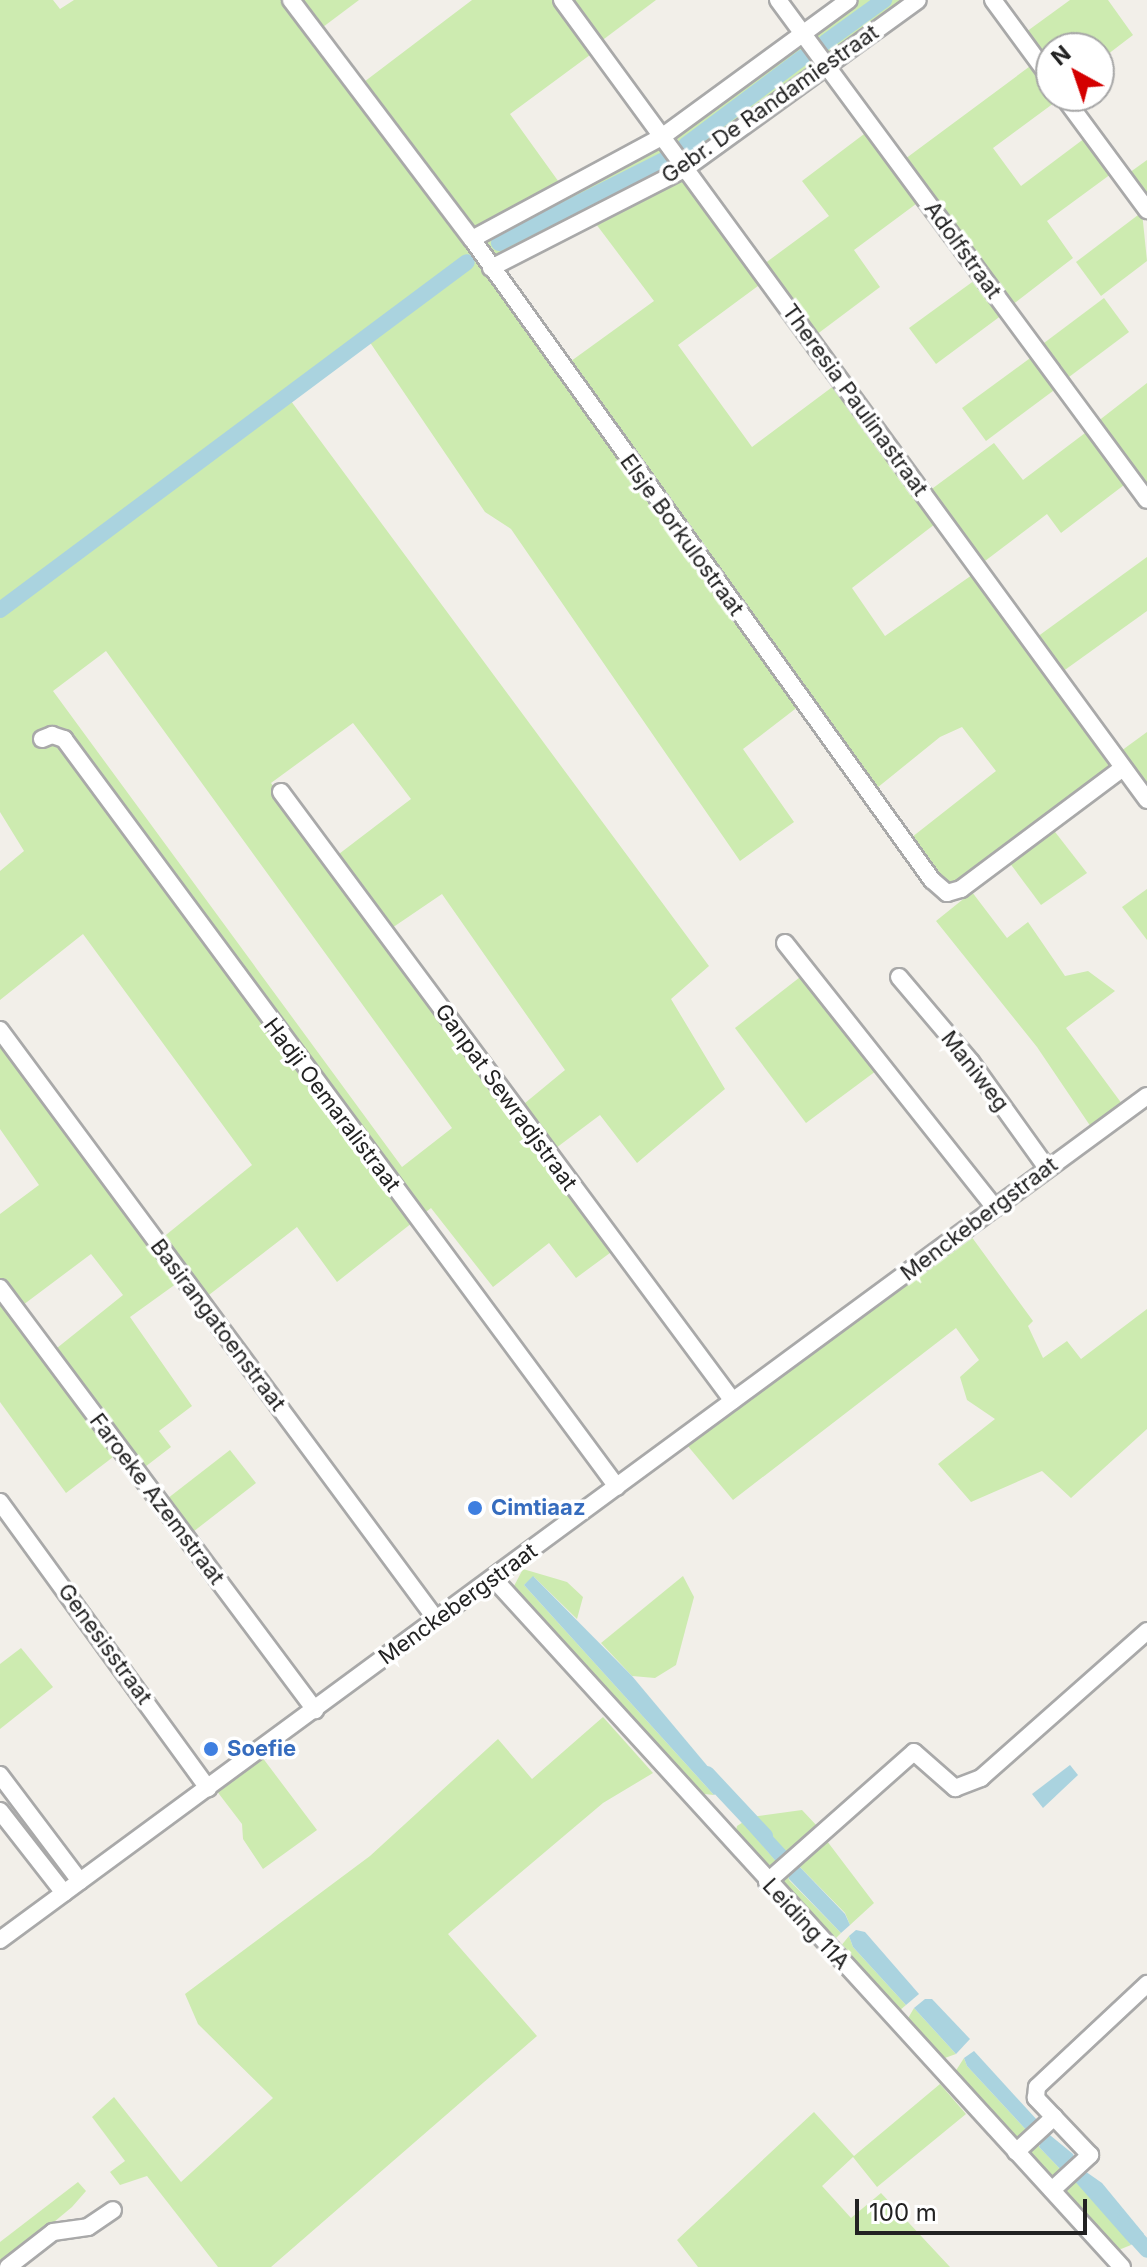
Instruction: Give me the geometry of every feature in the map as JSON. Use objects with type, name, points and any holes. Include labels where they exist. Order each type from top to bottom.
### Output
[{"type":"street","name":"Elsje Borkulostraat","points":[[291,0],[472,239],[932,880],[947,893],[984,875],[1123,768]]},
{"type":"street","name":"Theresia Paulinastraat","points":[[562,0],[1147,800]]},
{"type":"street","name":"Adolfstraat","points":[[778,0],[1147,500]]},
{"type":"street","name":"Gebr. De Randamiestraat","points":[[472,239],[663,136],[849,0]]},
{"type":"street","name":"Gebr. De Randamiestraat","points":[[491,268],[686,168],[918,0]]},
{"type":"street","points":[[993,0],[1035,57]]},
{"type":"street","points":[[1075,112],[1147,210]]},
{"type":"street","name":"Hadji Oemaralistraat","points":[[42,739],[52,735],[64,739],[617,1487]]},
{"type":"street","name":"Ganpat Sewradjstraat","points":[[281,792],[733,1401]]},
{"type":"street","points":[[785,943],[995,1208]]},
{"type":"street","name":"Maniweg","points":[[899,977],[971,1062],[1047,1168]]},
{"type":"street","name":"Basirangatoenstraat","points":[[0,1030],[436,1619]]},
{"type":"street","name":"Menckebergstraat","points":[[0,1940],[1147,1096]]},
{"type":"street","name":"Faroeke Azemstraat","points":[[0,1288],[315,1710]]},
{"type":"street","name":"Genesisstraat","points":[[0,1502],[208,1788]]},
{"type":"street","name":"Leiding 11A","points":[[493,1578],[1056,2186],[1122,2267]]},
{"type":"street","points":[[770,1880],[914,1752],[955,1788],[974,1782],[1147,1631]]},
{"type":"street","points":[[0,1775],[80,1881]]},
{"type":"street","points":[[0,1811],[64,1893]]},
{"type":"street","points":[[1056,2186],[1090,2155],[1048,2123],[1036,2098],[1042,2079],[1147,1984]]},
{"type":"street","points":[[1020,2149],[1048,2123]]},
{"type":"street","points":[[8,2267],[53,2232],[88,2227],[113,2210]]},
{"type":"green space","points":[[0,0],[53,0],[60,9],[74,0],[286,0],[470,243],[799,706],[743,749],[794,822],[740,861],[511,529],[485,512],[367,338],[288,397],[709,966],[671,999],[725,1089],[637,1163],[600,1115],[552,1151],[519,1108],[565,1070],[442,894],[389,930],[335,857],[411,799],[353,723],[271,783],[436,1014],[614,1250],[576,1278],[549,1243],[493,1287],[431,1208],[337,1282],[297,1227],[205,1298],[161,1239],[252,1165],[83,934],[0,1000],[0,871],[24,851],[0,812]],"holes":[[[106,651],[452,1128],[402,1167],[53,691]]]},
{"type":"green space","points":[[296,0],[359,0],[319,30]]},
{"type":"green space","points":[[472,0],[554,0],[594,52],[510,114],[561,185],[473,232],[360,85]]},
{"type":"green space","points":[[570,0],[656,0],[600,42]]},
{"type":"green space","points":[[858,0],[908,0],[827,53],[816,39],[818,30]]},
{"type":"green space","points":[[1070,0],[1108,0],[1133,35],[1115,49],[1115,32],[1035,32],[1035,45],[1026,32]]},
{"type":"green space","points":[[802,44],[816,62],[814,70],[690,154],[683,153],[676,136]]},
{"type":"green space","points":[[1033,64],[1035,112],[1042,112],[993,148],[1021,186],[1085,138],[1111,174],[1047,221],[1073,258],[1012,305],[905,159]]},
{"type":"green space","points":[[868,131],[920,201],[854,250],[880,287],[816,335],[764,264],[829,216],[802,181]]},
{"type":"green space","points":[[665,146],[677,167],[491,262],[480,243]]},
{"type":"green space","points":[[1147,160],[1147,197],[1129,173]]},
{"type":"green space","points":[[685,177],[762,283],[678,345],[752,447],[835,385],[935,524],[852,588],[885,636],[972,575],[1112,770],[975,876],[946,887],[907,841],[996,771],[962,727],[940,737],[872,792],[567,364],[654,301],[596,224]]},
{"type":"green space","points":[[1142,212],[1147,261],[1101,296],[1076,262]]},
{"type":"green space","points":[[975,280],[1002,315],[936,364],[909,328]]},
{"type":"green space","points":[[1104,298],[1129,332],[1065,380],[1040,346]]},
{"type":"green space","points":[[1033,356],[1057,388],[986,441],[962,408]]},
{"type":"green space","points":[[1147,383],[1147,490],[1097,422]]},
{"type":"green space","points":[[1089,430],[1128,482],[1061,533],[1047,514],[981,564],[929,491],[994,443],[1023,480]]},
{"type":"green space","points":[[1147,557],[1147,611],[1062,672],[1037,637]]},
{"type":"green space","points":[[1147,732],[1147,787],[1121,751]]},
{"type":"green space","points":[[1052,828],[1087,873],[1041,905],[1009,862]]},
{"type":"green space","points":[[1147,889],[1147,940],[1122,907]]},
{"type":"green space","points":[[972,892],[1007,938],[1028,922],[1065,976],[1088,971],[1115,991],[1066,1028],[1125,1108],[1093,1130],[1037,1047],[936,921]]},
{"type":"green space","points":[[804,974],[880,1068],[806,1123],[735,1028]]},
{"type":"green space","points":[[0,1037],[180,1281],[130,1317],[192,1406],[159,1431],[171,1447],[141,1470],[52,1352],[123,1295],[91,1254],[19,1308],[0,1282],[0,1214],[39,1185],[0,1129]]},
{"type":"green space","points":[[971,1236],[1033,1321],[1028,1326],[1043,1358],[1067,1341],[1081,1359],[1147,1309],[1147,1429],[1071,1498],[1042,1471],[971,1502],[938,1464],[995,1419],[967,1400],[960,1377],[979,1360],[956,1328],[733,1500],[687,1445]]},
{"type":"green space","points":[[0,1296],[117,1454],[66,1493],[0,1402]]},
{"type":"green space","points":[[230,1450],[256,1483],[189,1535],[163,1502]]},
{"type":"green space","points":[[523,1569],[567,1582],[583,1597],[577,1619],[534,1577],[524,1585],[714,1795],[695,1793],[517,1596],[514,1586]]},
{"type":"green space","points":[[683,1576],[694,1597],[676,1665],[655,1678],[632,1676],[601,1643]]},
{"type":"green space","points":[[21,1648],[53,1687],[0,1729],[0,1664]]},
{"type":"green space","points":[[603,1717],[653,1773],[603,1803],[448,1934],[537,2036],[271,2267],[218,2267],[147,2176],[120,2185],[110,2172],[125,2161],[92,2117],[114,2097],[181,2182],[273,2098],[198,2024],[185,1994],[370,1856],[498,1739],[532,1779]]},
{"type":"green space","points":[[262,1757],[317,1830],[263,1869],[243,1839],[242,1824],[216,1790]]},
{"type":"green space","points":[[802,1810],[818,1827],[791,1856],[746,1826],[780,1866],[770,1873],[735,1834],[737,1826],[751,1817]]},
{"type":"green space","points":[[827,1841],[874,1903],[850,1925],[845,1913],[796,1863]]},
{"type":"green space","points":[[787,1870],[789,1880],[841,1933],[834,1940],[781,1884]]},
{"type":"green space","points":[[849,1936],[853,1947],[906,2005],[899,2011],[840,1947]]},
{"type":"green space","points":[[914,2008],[956,2054],[942,2059],[907,2020]]},
{"type":"green space","points":[[964,2058],[967,2066],[1030,2134],[1020,2141],[1014,2138],[955,2072]]},
{"type":"green space","points":[[940,2084],[966,2114],[877,2187],[853,2157],[822,2186],[851,2218],[881,2193],[950,2267],[698,2267],[677,2240],[814,2112],[854,2156]]},
{"type":"green space","points":[[1038,2138],[1039,2147],[1064,2173],[1054,2180],[1029,2151]]},
{"type":"green space","points":[[1072,2178],[1108,2215],[1131,2245],[1116,2251],[1064,2192]]},
{"type":"green space","points":[[78,2182],[86,2191],[72,2207],[0,2267],[0,2242]]},
{"type":"water","points":[[533,1576],[632,1676],[725,1787],[714,1795],[524,1585]]},
{"type":"water","points":[[1070,1765],[1078,1775],[1043,1808],[1032,1794]]},
{"type":"water","points":[[756,1818],[791,1856],[780,1866],[746,1827]]},
{"type":"water","points":[[796,1863],[845,1914],[850,1925],[841,1933],[789,1879],[787,1870]]},
{"type":"water","points":[[856,1930],[865,1932],[919,1994],[906,2005],[853,1947],[849,1936]]},
{"type":"water","points":[[925,1999],[932,1999],[970,2039],[956,2054],[914,2008]]},
{"type":"water","points":[[974,2051],[1038,2121],[1030,2134],[967,2066],[964,2058]]},
{"type":"water","points":[[1045,2131],[1073,2154],[1077,2163],[1064,2173],[1039,2147]]},
{"type":"water","points":[[1082,2169],[1102,2183],[1144,2234],[1131,2245],[1072,2178]]},
{"type":"waterway","points":[[826,42],[884,0]]},
{"type":"waterway","points":[[686,145],[803,57]]},
{"type":"waterway","points":[[499,243],[666,159]]},
{"type":"waterway","points":[[0,610],[467,262]]},
{"type":"waterway","points":[[707,1774],[765,1836]]},
{"type":"waterway","points":[[1123,2223],[1147,2250]]},
{"type":"place","name":"Cimtiaaz","points":[[475,1508]]},
{"type":"place","name":"Soefie","points":[[211,1749]]}]
